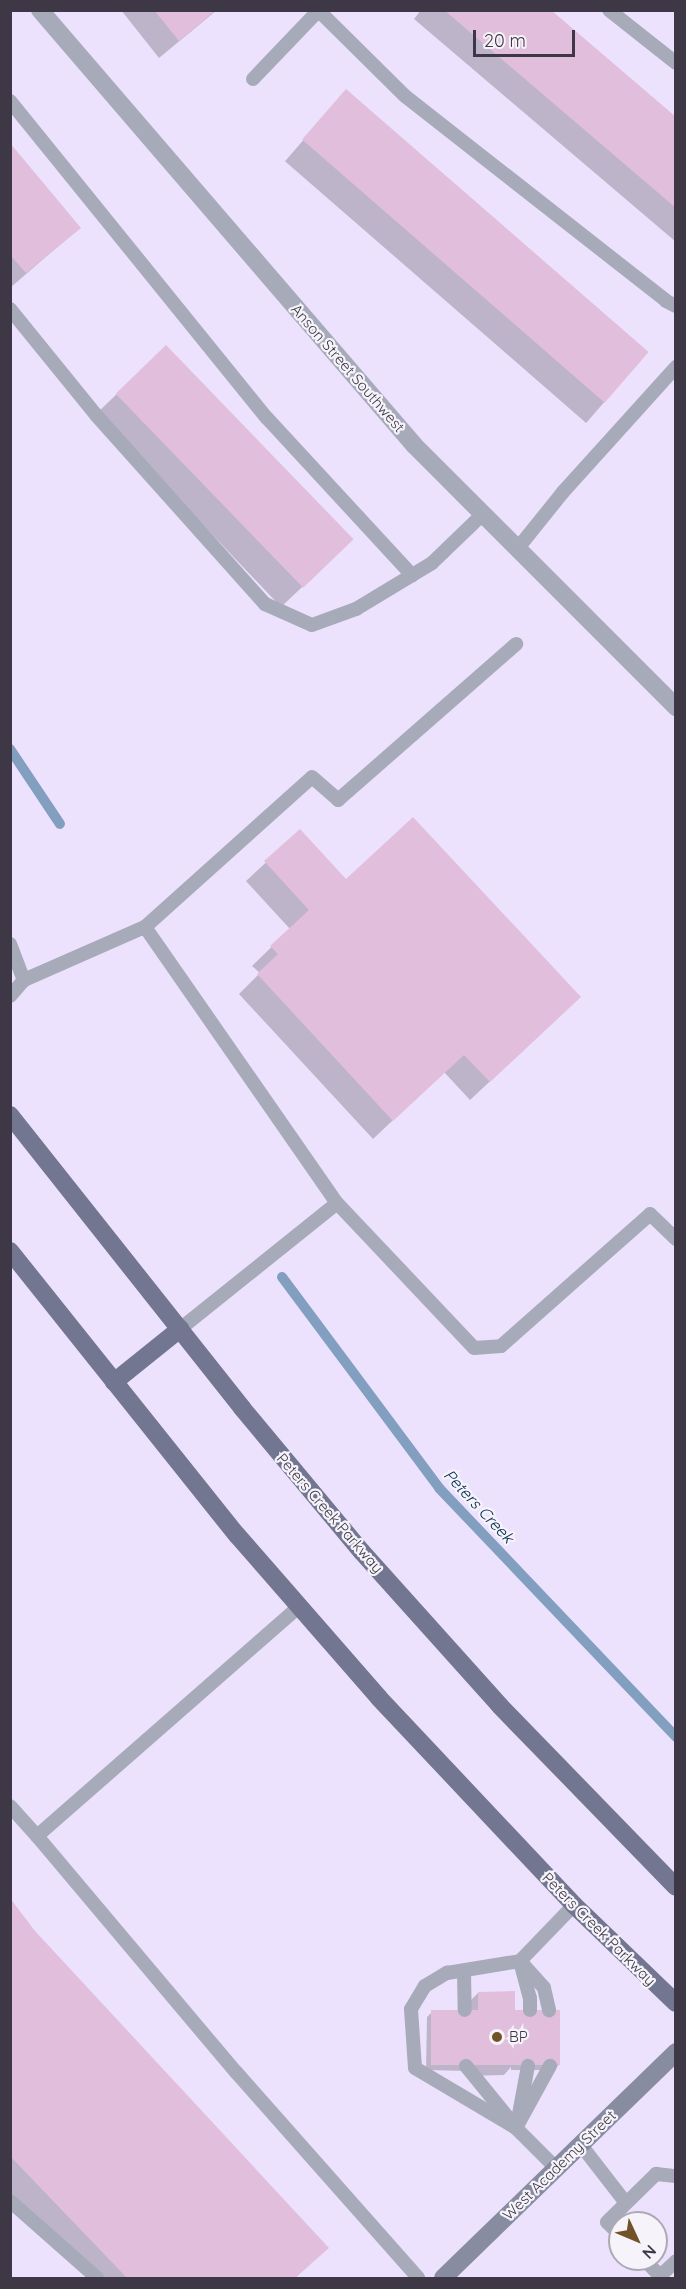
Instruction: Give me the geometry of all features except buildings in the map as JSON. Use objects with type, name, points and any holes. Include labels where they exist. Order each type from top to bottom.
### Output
[{"type":"main road","name":"Peters Creek Parkway","points":[[10,1115],[301,1480],[442,1642],[566,1776],[675,1887]]},
{"type":"main road","name":"Peters Creek Parkway","points":[[10,1251],[237,1535],[299,1607],[438,1763],[574,1905],[675,2004]]},
{"type":"main road","points":[[114,1382],[180,1329]]},
{"type":"street","name":"Anson Street Southwest","points":[[40,10],[414,445],[675,707]]},
{"type":"street","name":"West Academy Street","points":[[443,2278],[675,2052]]},
{"type":"lane","points":[[609,10],[675,63]]},
{"type":"lane","points":[[254,79],[319,11],[405,96],[675,306]]},
{"type":"lane","points":[[10,101],[267,418],[412,575]]},
{"type":"lane","points":[[10,309],[96,415],[265,604],[312,625],[356,609],[432,563],[483,514]]},
{"type":"lane","points":[[518,548],[563,492],[675,367]]},
{"type":"lane","points":[[10,996],[24,980],[145,927],[312,777],[338,800],[516,644]]},
{"type":"lane","points":[[145,927],[337,1203],[474,1348],[501,1346],[650,1214],[675,1239]]},
{"type":"lane","points":[[10,944],[24,980]]},
{"type":"lane","points":[[180,1329],[337,1203]]},
{"type":"lane","points":[[37,1836],[299,1607]]},
{"type":"lane","points":[[10,1806],[236,2072],[418,2278]]},
{"type":"lane","points":[[516,2128],[415,2068],[411,2009],[425,1986],[447,1973],[520,1960],[574,1905]]},
{"type":"lane","points":[[520,1960],[544,1988],[549,2010]]},
{"type":"lane","points":[[520,1960],[530,1998],[530,2010]]},
{"type":"lane","points":[[464,1971],[465,2010]]},
{"type":"lane","points":[[466,2066],[516,2128],[556,2168]]},
{"type":"lane","points":[[516,2128],[528,2066]]},
{"type":"lane","points":[[516,2128],[550,2066]]},
{"type":"lane","points":[[580,2145],[626,2203]]},
{"type":"lane","points":[[618,2211],[656,2174],[675,2176]]},
{"type":"lane","points":[[10,2201],[97,2278]]},
{"type":"waterway","name":"Peters Creek","points":[[10,749],[60,824]]},
{"type":"waterway","name":"Peters Creek","points":[[282,1277],[439,1488],[676,1737]]},
{"type":"place","name":"BP","points":[[497,2037]]}]
